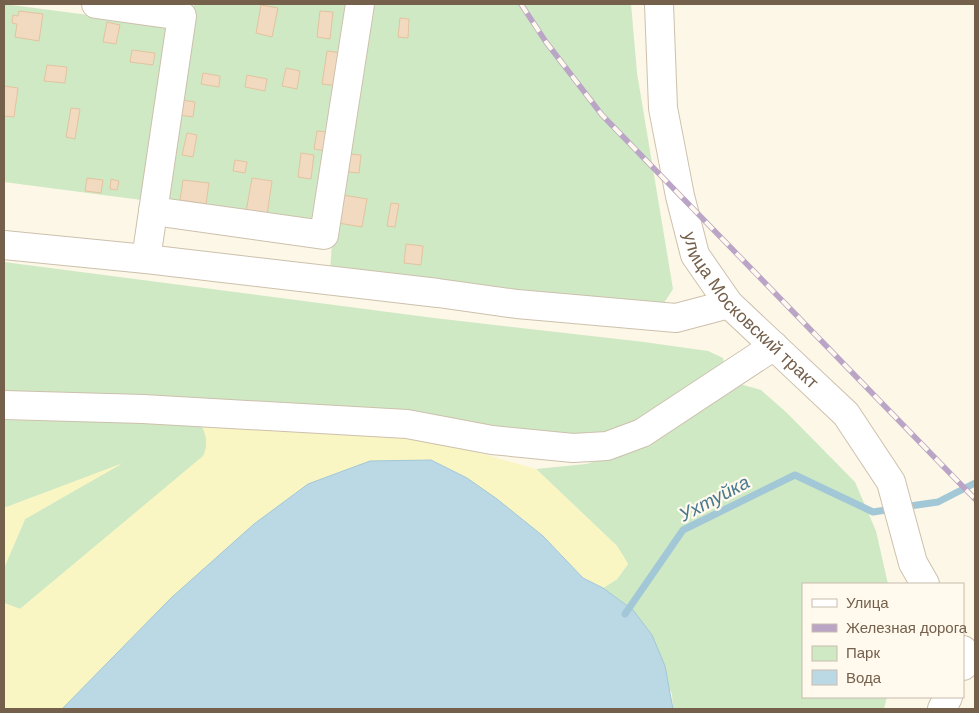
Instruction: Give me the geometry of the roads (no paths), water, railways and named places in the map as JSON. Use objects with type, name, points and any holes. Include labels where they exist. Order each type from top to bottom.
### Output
[{"type":"street","points":[[96,4],[183,10],[146,259]]},
{"type":"street","points":[[153,211],[324,235],[360,4]]},
{"type":"street","name":"улица Московский тракт","points":[[660,4],[663,108],[680,196],[696,255],[730,304],[846,414],[891,482],[919,574]]},
{"type":"street","points":[[4,245],[146,259],[517,304],[676,318],[730,304]]},
{"type":"street","points":[[4,405],[172,410],[407,424],[492,440],[573,448],[607,446],[642,433],[774,346]]},
{"type":"water","points":[[431,460],[467,478],[497,499],[543,536],[583,578],[603,588],[633,610],[652,635],[665,666],[673,709],[62,709],[171,598],[254,524],[308,484],[370,461]]},
{"type":"waterway","name":"Ухтуйка","points":[[625,614],[683,530],[795,475],[873,512],[893,509]]},
{"type":"waterway","name":"Ухтуйка","points":[[903,507],[938,502],[975,483]]},
{"type":"railway","points":[[521,4],[546,42],[602,115],[975,499]]}]
